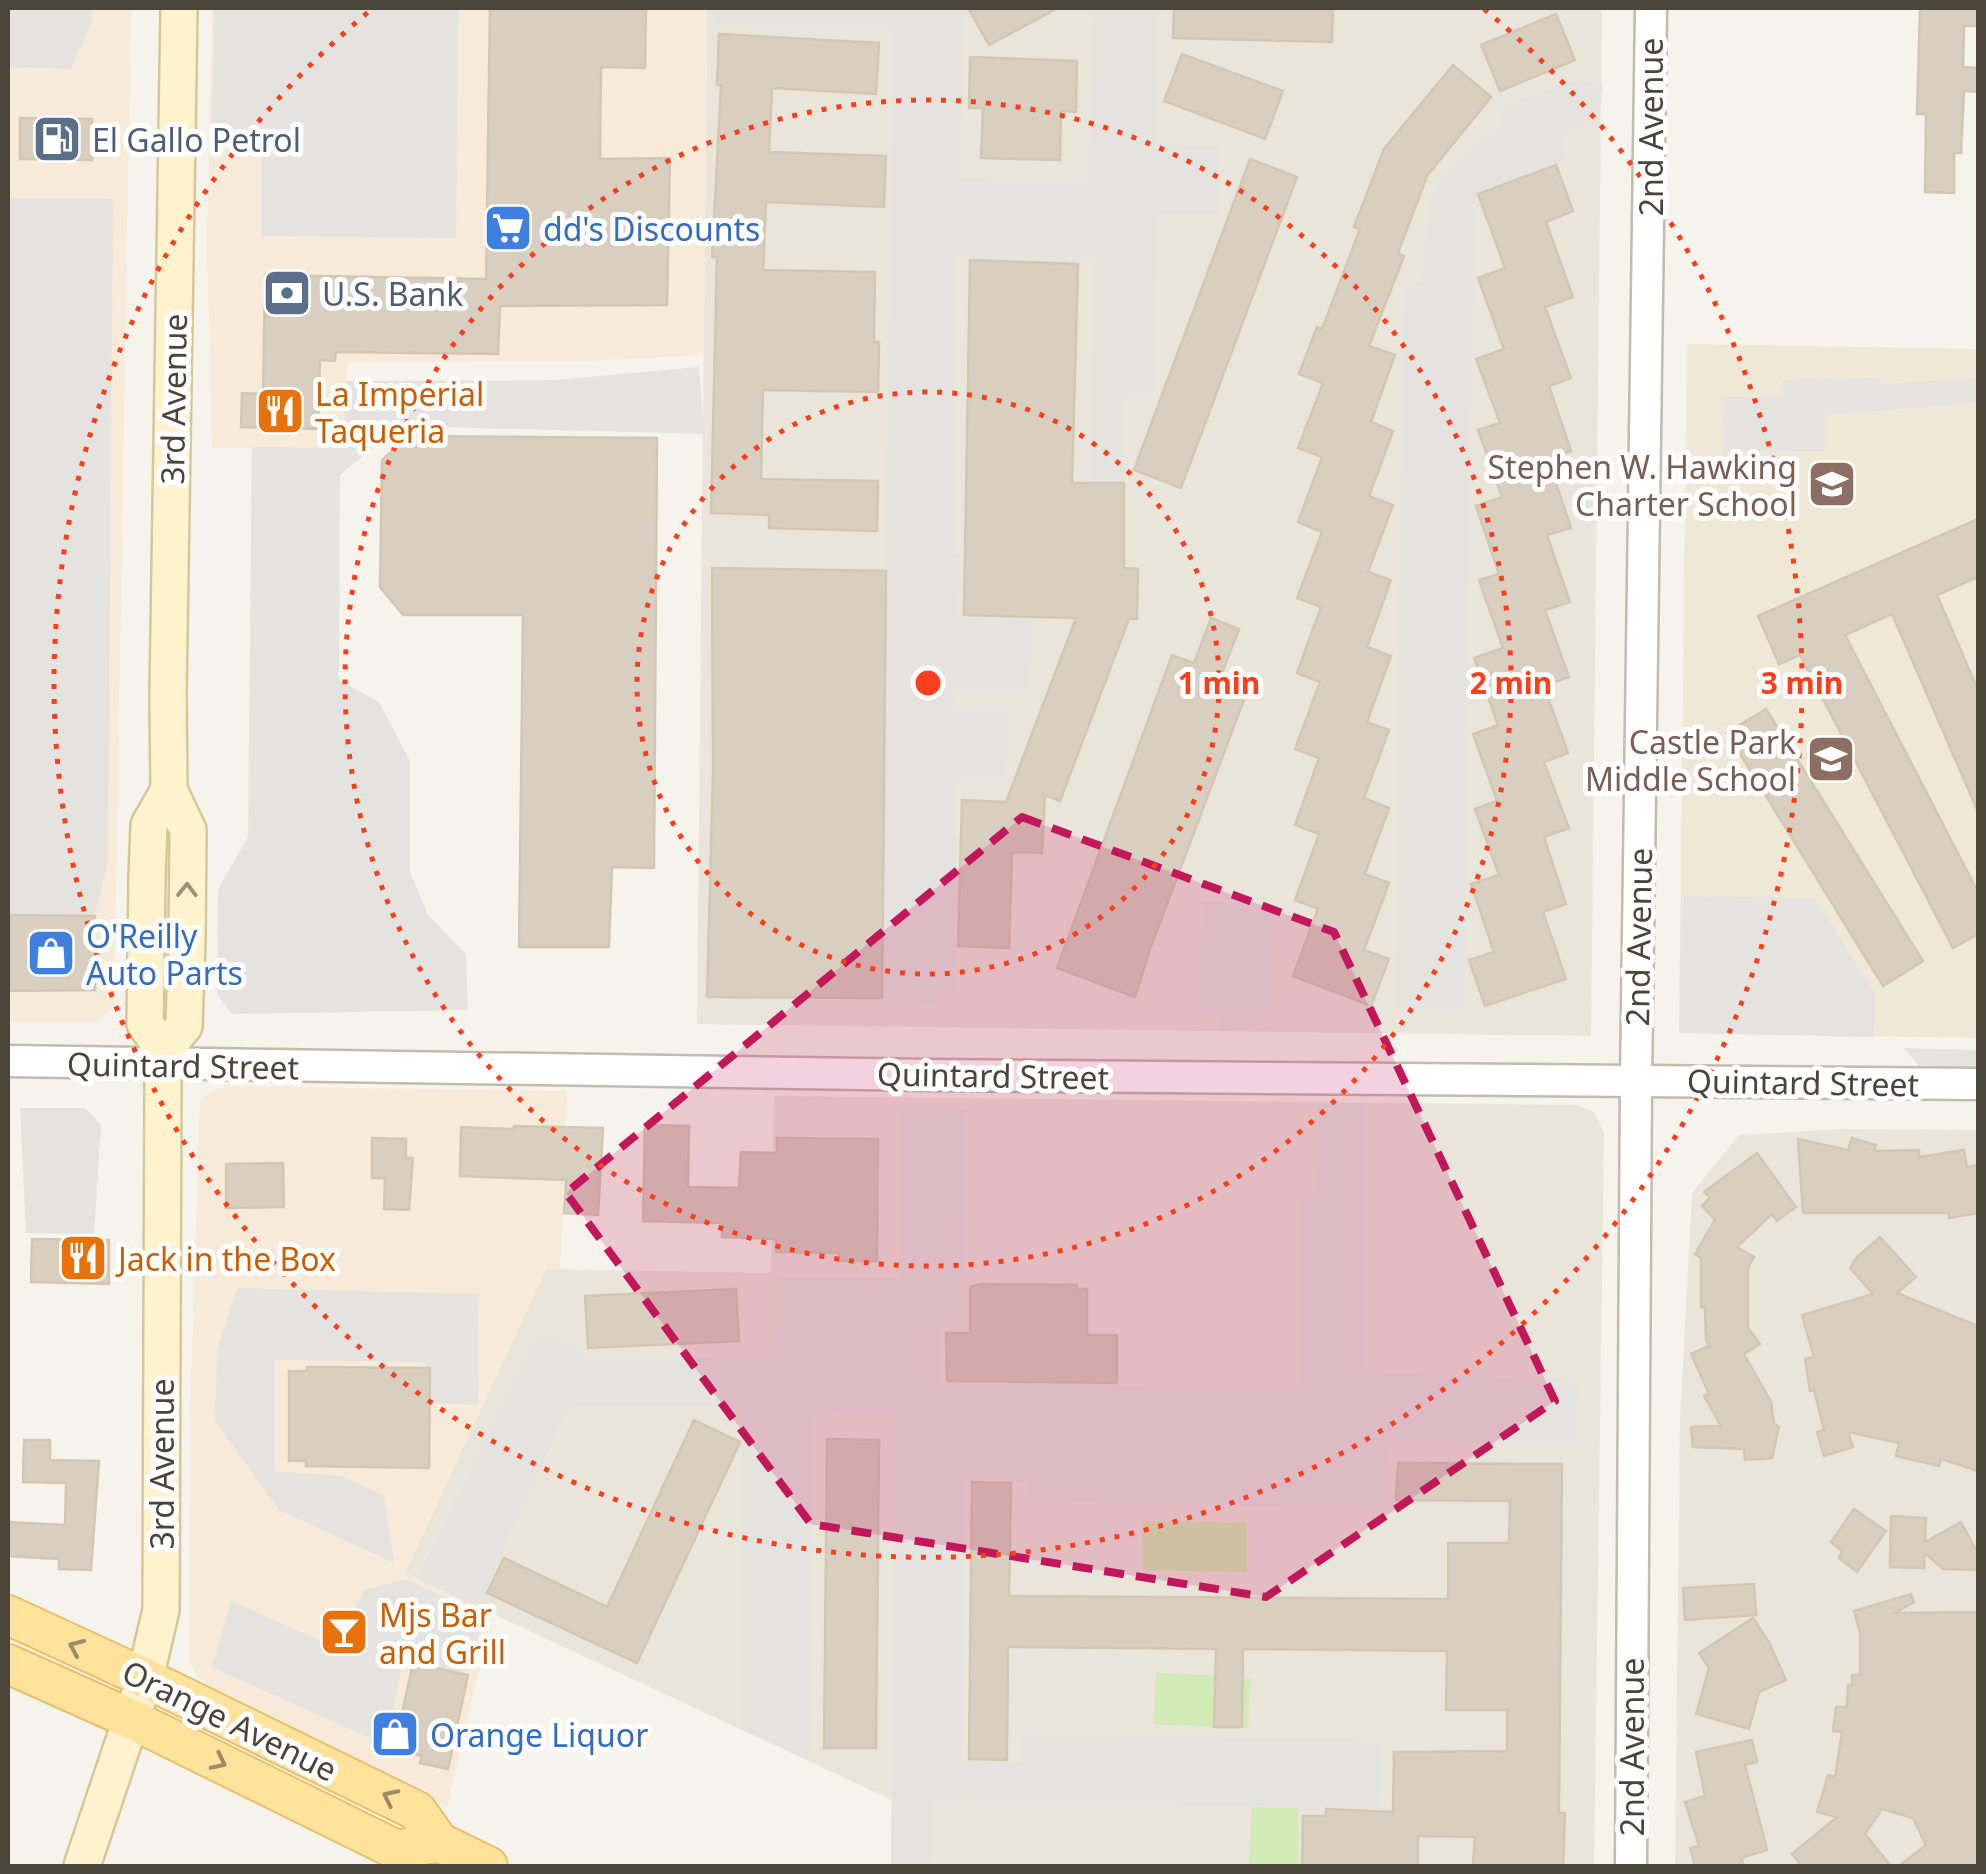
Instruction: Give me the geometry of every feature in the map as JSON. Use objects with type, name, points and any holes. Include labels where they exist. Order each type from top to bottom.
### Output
[{"type":"main road","name":"3rd Avenue","points":[[82,1866],[145,1678],[161,1610],[164,1058],[146,1024],[147,876],[149,825],[170,790],[180,8]]},
{"type":"main road","name":"Orange Avenue","points":[[8,1616],[417,1811],[440,1842],[488,1866]]},
{"type":"main road","name":"Orange Avenue","points":[[8,1664],[131,1719],[398,1850],[440,1842]]},
{"type":"street","name":"2nd Avenue","points":[[1630,1866],[1651,8]]},
{"type":"street","name":"Quintard Street","points":[[8,1062],[164,1058],[1978,1084]]},
{"type":"highlighted area","points":[[1022,817],[1334,932],[1555,1401],[1266,1597],[811,1524],[566,1193]]},
{"type":"shaded area","points":[[8,8],[131,8],[114,1007],[95,1022],[8,1022]]},
{"type":"shaded area","points":[[8,8],[92,8],[93,19],[71,69],[8,67]]},
{"type":"shaded area","points":[[212,8],[707,8],[704,355],[587,361],[348,362],[343,448],[212,448],[207,247]]},
{"type":"shaded area","points":[[214,8],[458,8],[456,238],[261,236],[262,130],[212,129]]},
{"type":"shaded area","points":[[707,8],[1602,8],[1591,1036],[697,1024]]},
{"type":"shaded area","points":[[714,8],[962,8],[960,178],[1088,181],[1091,8],[1159,8],[1158,144],[1218,146],[1217,215],[1158,215],[1156,394],[1125,394],[1124,483],[1089,482],[1092,258],[957,256],[954,554],[960,554],[959,618],[1032,619],[1031,691],[954,691],[954,708],[1008,708],[1007,780],[957,780],[955,992],[938,992],[937,1004],[881,1003],[892,28],[714,25]]},
{"type":"shaded area","points":[[1577,80],[1603,85],[1600,113],[1562,137],[1568,160],[1482,191],[1474,199],[1464,1010],[1394,1009],[1403,284],[1423,282],[1425,230],[1441,177],[1461,154],[1504,125],[1498,107]]},
{"type":"shaded area","points":[[8,198],[113,199],[108,861],[95,916],[8,915]]},
{"type":"shaded area","name":"Castle Park Middle School","points":[[1687,344],[1978,349],[1978,1038],[1679,1033]]},
{"type":"shaded area","points":[[699,367],[704,434],[400,426],[340,475],[339,680],[379,702],[410,761],[410,872],[428,915],[466,954],[468,1010],[232,1014],[217,995],[218,889],[248,837],[252,447],[343,448],[346,381],[555,380]]},
{"type":"shaded area","points":[[1880,378],[1881,384],[1978,378],[1978,403],[1825,415],[1825,451],[1722,452],[1721,397],[1783,396],[1783,380]]},
{"type":"shaded area","points":[[1681,896],[1815,898],[1875,994],[1874,1037],[1679,1033]]},
{"type":"shaded area","points":[[1202,902],[1274,904],[1271,1014],[1249,1014],[1249,1030],[1220,1030],[1220,1013],[1199,1012]]},
{"type":"shaded area","points":[[1903,1048],[1978,1050],[1978,1069],[1921,1068]]},
{"type":"shaded area","points":[[227,1086],[567,1091],[560,1269],[546,1269],[405,1573],[492,1614],[447,1807],[214,1691],[197,1675],[189,1660],[190,1417],[200,1100]]},
{"type":"shaded area","points":[[774,1096],[1577,1105],[1594,1112],[1604,1133],[1594,1866],[891,1866],[892,1800],[405,1573],[546,1269],[771,1273]]},
{"type":"shaded area","points":[[1319,1103],[1365,1104],[1363,1374],[1577,1379],[1576,1445],[1386,1442],[1385,1507],[1026,1502],[1026,1481],[965,1480],[962,1761],[1022,1762],[1023,1734],[1382,1739],[1381,1809],[935,1801],[933,1866],[891,1866],[897,1414],[814,1411],[807,1760],[739,1728],[743,1407],[569,1407],[477,1607],[417,1579],[538,1330],[583,1349],[586,1361],[774,1357],[777,1279],[899,1279],[900,1109],[966,1110],[965,1274],[961,1275],[960,1324],[941,1325],[941,1383],[1299,1387],[1301,1194],[1318,1193]]},
{"type":"shaded area","points":[[20,1108],[85,1108],[101,1125],[94,1234],[26,1233]]},
{"type":"shaded area","points":[[1841,1129],[1978,1130],[1978,1866],[1675,1866],[1680,1420],[1692,1193],[1739,1135]]},
{"type":"shaded area","points":[[237,1288],[479,1294],[478,1405],[432,1403],[424,1362],[275,1360],[275,1471],[342,1476],[384,1496],[394,1563],[279,1510],[215,1421],[217,1350]]},
{"type":"shaded area","points":[[406,1579],[486,1616],[462,1676],[405,1653],[385,1745],[212,1667],[231,1601],[337,1648],[364,1590]]},
{"type":"green space","points":[[1143,1521],[1247,1523],[1247,1572],[1142,1570]]},
{"type":"green space","points":[[1156,1673],[1251,1677],[1248,1728],[1154,1724]]},
{"type":"green space","points":[[1252,1807],[1298,1808],[1298,1866],[1249,1866]]},
{"type":"building","points":[[490,8],[646,8],[645,68],[601,67],[600,159],[670,158],[667,305],[500,306],[498,354],[336,352],[335,361],[320,360],[318,429],[241,427],[242,393],[263,394],[265,275],[486,279]]},
{"type":"building","points":[[968,8],[1058,8],[989,45]]},
{"type":"building","points":[[1174,8],[1333,8],[1332,42],[1173,38]]},
{"type":"building","points":[[1920,8],[1978,8],[1978,26],[1964,26],[1963,67],[1978,68],[1978,92],[1964,91],[1961,153],[1954,153],[1954,193],[1925,192],[1926,114],[1917,114]]},
{"type":"building","points":[[1556,14],[1575,60],[1500,91],[1481,45]]},
{"type":"building","points":[[719,34],[879,43],[876,94],[772,88],[769,152],[886,156],[884,207],[766,202],[763,270],[875,272],[874,342],[879,342],[878,392],[763,390],[761,479],[878,481],[877,531],[769,528],[769,515],[711,513],[717,257],[712,257],[721,85],[717,85]]},
{"type":"building","points":[[1182,54],[1283,91],[1265,139],[1164,101]]},
{"type":"building","points":[[970,57],[1077,61],[1076,112],[1061,111],[1060,160],[981,158],[983,108],[969,108]]},
{"type":"building","points":[[1453,65],[1491,97],[1427,176],[1398,253],[1404,256],[1369,346],[1395,355],[1371,422],[1393,431],[1369,496],[1393,505],[1368,572],[1391,580],[1367,647],[1391,656],[1367,722],[1389,730],[1364,798],[1389,808],[1365,874],[1389,883],[1364,950],[1389,959],[1371,1006],[1293,976],[1318,909],[1295,900],[1319,834],[1295,825],[1319,758],[1295,749],[1320,682],[1297,673],[1321,607],[1297,598],[1322,532],[1298,522],[1322,457],[1298,448],[1323,383],[1299,374],[1317,327],[1322,329],[1360,229],[1354,227],[1384,149]]},
{"type":"building","points":[[20,118],[92,119],[92,160],[20,159]]},
{"type":"building","points":[[1250,159],[1297,177],[1181,488],[1134,470]]},
{"type":"building","points":[[1556,165],[1573,211],[1546,222],[1573,297],[1545,307],[1571,378],[1549,386],[1571,451],[1548,459],[1571,528],[1547,535],[1570,602],[1545,610],[1569,677],[1544,686],[1568,753],[1544,762],[1569,828],[1544,837],[1566,904],[1543,912],[1566,979],[1485,1006],[1469,960],[1494,952],[1471,884],[1499,875],[1475,809],[1497,801],[1473,734],[1498,725],[1474,658],[1503,648],[1479,580],[1499,574],[1476,506],[1502,497],[1478,430],[1500,423],[1476,359],[1504,349],[1478,278],[1505,268],[1478,194]]},
{"type":"building","points":[[970,260],[1078,264],[1072,483],[1124,483],[1124,568],[1138,569],[1137,619],[1129,619],[1060,801],[1045,795],[1042,853],[1012,852],[1009,948],[958,946],[962,800],[1006,802],[1076,618],[964,615]]},
{"type":"building","points":[[409,436],[657,438],[654,868],[612,867],[609,947],[519,947],[523,615],[403,615],[380,587],[382,460]]},
{"type":"building","points":[[1978,519],[1978,577],[1937,595],[1978,690],[1978,812],[1892,614],[1845,635],[1978,892],[1978,934],[1953,948],[1800,655],[1779,664],[1758,616]]},
{"type":"building","points":[[712,568],[886,571],[882,998],[707,997],[713,771]]},
{"type":"building","points":[[1211,618],[1239,629],[1222,673],[1250,684],[1135,997],[1057,968],[1172,655],[1194,663]]},
{"type":"building","points":[[1766,709],[1923,961],[1883,986],[1727,733]]},
{"type":"building","name":"O'Reilly Auto Parts","points":[[8,915],[95,916],[95,990],[8,991]]},
{"type":"building","points":[[645,1125],[689,1126],[688,1187],[739,1188],[741,1152],[777,1153],[777,1138],[878,1139],[877,1261],[839,1261],[839,1253],[776,1252],[776,1239],[722,1237],[722,1223],[643,1221]]},
{"type":"building","points":[[461,1127],[603,1128],[598,1215],[564,1213],[566,1180],[460,1176]]},
{"type":"building","points":[[372,1138],[406,1139],[406,1158],[413,1158],[409,1210],[384,1209],[385,1178],[372,1178]]},
{"type":"building","points":[[1852,1138],[1876,1145],[1874,1151],[1919,1150],[1919,1157],[1964,1150],[1967,1167],[1978,1165],[1978,1213],[1949,1218],[1949,1213],[1803,1213],[1798,1139],[1848,1150]]},
{"type":"building","points":[[1757,1153],[1796,1207],[1777,1221],[1772,1214],[1737,1247],[1754,1257],[1748,1268],[1748,1328],[1760,1344],[1744,1354],[1771,1402],[1774,1423],[1779,1427],[1772,1458],[1745,1460],[1744,1449],[1693,1447],[1691,1427],[1721,1426],[1704,1396],[1709,1394],[1691,1354],[1709,1346],[1705,1308],[1701,1307],[1701,1258],[1695,1254],[1715,1220],[1702,1206],[1710,1197],[1704,1192]]},
{"type":"building","points":[[283,1163],[284,1207],[226,1208],[226,1164]]},
{"type":"building","points":[[1880,1237],[1916,1277],[1897,1293],[1978,1326],[1978,1471],[1941,1459],[1939,1466],[1896,1456],[1899,1443],[1848,1432],[1853,1447],[1824,1456],[1817,1432],[1824,1430],[1814,1390],[1810,1391],[1805,1359],[1814,1357],[1802,1315],[1873,1294],[1850,1268]]},
{"type":"building","points":[[32,1239],[109,1240],[109,1284],[31,1282]]},
{"type":"building","points":[[1077,1285],[1076,1289],[1087,1289],[1087,1335],[1117,1335],[1117,1383],[947,1381],[946,1333],[970,1333],[970,1287]]},
{"type":"building","points":[[736,1289],[739,1341],[588,1348],[585,1296]]},
{"type":"building","points":[[307,1367],[430,1368],[429,1468],[306,1466],[306,1461],[289,1461],[289,1371],[307,1371]]},
{"type":"building","points":[[694,1420],[740,1442],[637,1663],[487,1593],[504,1558],[607,1607]]},
{"type":"building","points":[[827,1439],[879,1440],[876,1748],[824,1748]]},
{"type":"building","points":[[24,1440],[50,1440],[50,1460],[99,1461],[91,1570],[59,1569],[59,1559],[8,1556],[9,1522],[65,1525],[66,1483],[23,1482]]},
{"type":"building","points":[[1398,1463],[1562,1464],[1559,1813],[1565,1813],[1563,1866],[1473,1866],[1475,1837],[1418,1836],[1418,1866],[1302,1866],[1303,1816],[1326,1816],[1326,1809],[1393,1812],[1394,1752],[1507,1751],[1507,1710],[1446,1710],[1447,1651],[1243,1649],[1242,1727],[1214,1727],[1216,1649],[1008,1647],[1007,1760],[969,1759],[972,1482],[1011,1483],[1009,1596],[1448,1599],[1448,1543],[1509,1543],[1510,1501],[1396,1500]]},
{"type":"building","points":[[1854,1509],[1886,1531],[1857,1572],[1839,1558],[1842,1551],[1831,1542]]},
{"type":"building","points":[[1891,1516],[1926,1518],[1925,1542],[1961,1522],[1978,1554],[1978,1570],[1943,1569],[1925,1553],[1924,1568],[1890,1567]]},
{"type":"building","points":[[1754,1584],[1756,1615],[1685,1620],[1683,1588]]},
{"type":"building","points":[[1911,1594],[1914,1602],[1895,1613],[1978,1612],[1978,1866],[1899,1866],[1926,1845],[1913,1818],[1882,1809],[1865,1834],[1891,1866],[1802,1866],[1792,1854],[1837,1817],[1817,1812],[1828,1775],[1835,1777],[1842,1732],[1833,1731],[1836,1707],[1847,1707],[1852,1675],[1860,1675],[1860,1632],[1854,1611]]},
{"type":"building","points":[[1753,1618],[1786,1680],[1759,1692],[1749,1729],[1696,1714],[1709,1668],[1699,1653]]},
{"type":"building","points":[[413,1663],[468,1675],[448,1769],[420,1763],[422,1756],[394,1750]]},
{"type":"building","points":[[1752,1740],[1757,1762],[1745,1765],[1767,1850],[1741,1858],[1744,1866],[1695,1866],[1690,1848],[1699,1846],[1685,1802],[1705,1796],[1696,1752]]},
{"type":"place","name":"El Gallo Petrol","points":[[57,139]]},
{"type":"place","name":"dd's Discounts","points":[[508,228]]},
{"type":"place","name":"U.S. Bank","points":[[287,293]]},
{"type":"place","name":"La Imperial Taqueria","points":[[280,411]]},
{"type":"place","name":"Stephen W. Hawking Charter School","points":[[1832,484]]},
{"type":"place","name":"Castle Park Middle School","points":[[1831,759]]},
{"type":"place","name":"O'Reilly Auto Parts","points":[[51,953]]},
{"type":"place","name":"Jack in the Box","points":[[83,1258]]},
{"type":"place","name":"Mjs Bar and Grill","points":[[344,1632]]},
{"type":"place","name":"Orange Liquor","points":[[395,1734]]}]
